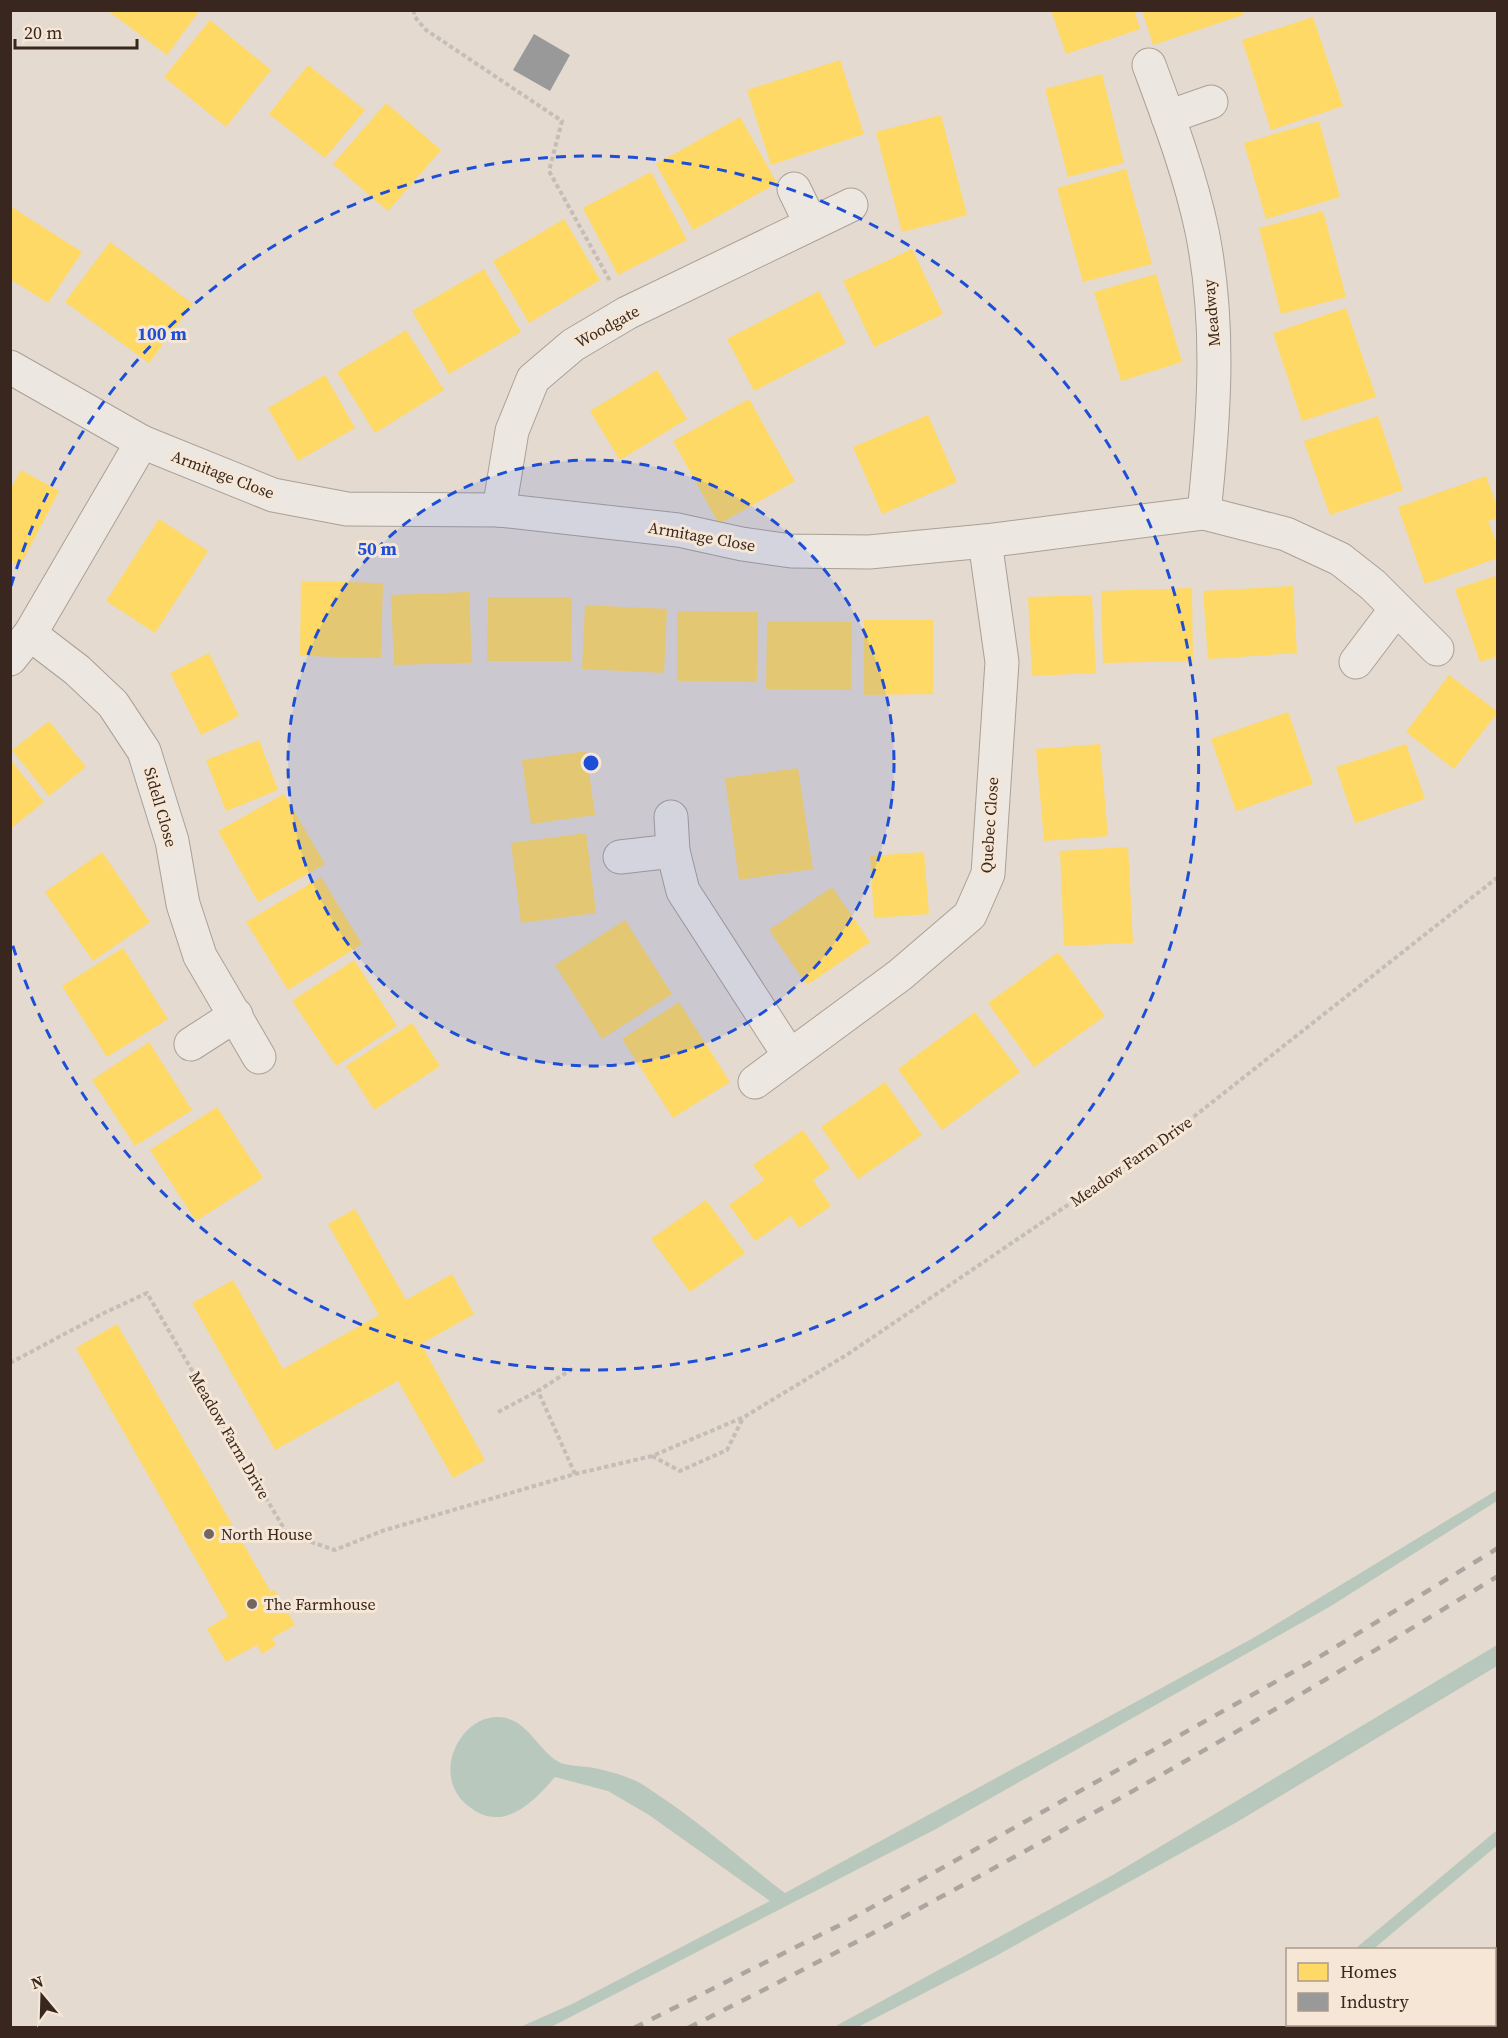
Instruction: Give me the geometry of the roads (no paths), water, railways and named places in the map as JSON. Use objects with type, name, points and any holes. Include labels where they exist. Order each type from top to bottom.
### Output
[{"type":"street","name":"Meadway","points":[[1149,65],[1188,174],[1202,232],[1214,324],[1215,418],[1204,513]]},
{"type":"street","points":[[1168,117],[1211,102]]},
{"type":"street","points":[[794,189],[811,224]]},
{"type":"street","name":"Woodgate","points":[[500,510],[512,430],[533,379],[573,345],[627,313],[851,205]]},
{"type":"street","name":"Armitage Close","points":[[10,367],[142,442],[273,495],[347,508],[500,510],[678,530],[742,544],[791,550],[869,552],[985,541],[1204,513],[1287,534],[1340,559],[1437,649]]},
{"type":"street","name":"Sidell Close","points":[[142,442],[20,646],[76,670],[113,704],[144,751],[172,841],[183,904],[200,956],[259,1057]]},
{"type":"street","name":"Quebec Close","points":[[755,1082],[900,975],[970,915],[988,874],[1002,662],[985,541]]},
{"type":"street","points":[[1356,662],[1396,609]]},
{"type":"street","points":[[671,817],[673,851],[683,891],[789,1055]]},
{"type":"street","points":[[620,856],[673,851]]},
{"type":"street","points":[[190,1044],[236,1015]]},
{"type":"waterway","points":[[1365,1948],[1498,1837]]},
{"type":"railway","points":[[634,2028],[840,1925],[1311,1662],[1498,1548]]},
{"type":"railway","points":[[688,2028],[792,1976],[1098,1811],[1498,1576]]},
{"type":"place","name":"North House","points":[[209,1534]]},
{"type":"place","name":"The Farmhouse","points":[[252,1604]]}]
